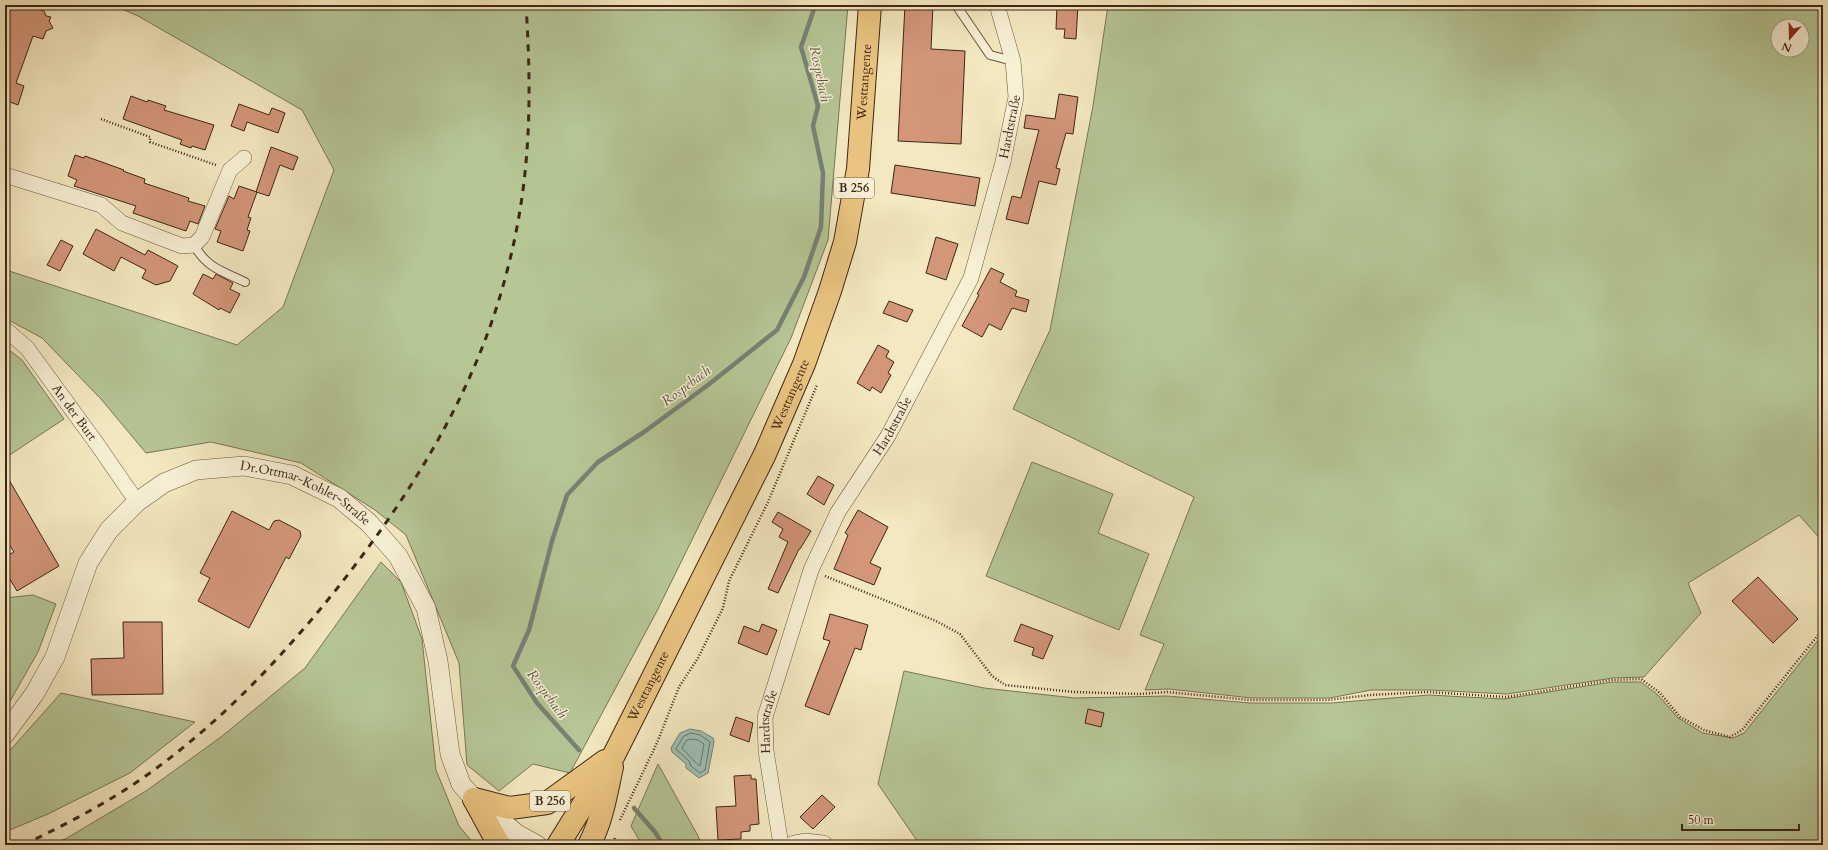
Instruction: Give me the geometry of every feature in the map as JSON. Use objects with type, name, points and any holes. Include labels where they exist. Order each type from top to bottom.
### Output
[{"type":"main road","name":"Westtangente","points":[[558,845],[614,755],[765,454],[804,364],[830,291],[844,242],[858,169],[870,5]]},
{"type":"main road","name":"Westtangente","points":[[589,845],[594,836],[602,813],[614,755]]},
{"type":"main road","name":"B 256","points":[[474,799],[510,808],[547,803],[614,755]]},
{"type":"main road","points":[[474,799],[499,845]]},
{"type":"street","name":"Hardtstraße","points":[[781,845],[766,751],[765,717],[811,570],[838,512],[888,436],[971,278],[1003,162],[1016,97],[1013,61],[997,5]]},
{"type":"street","points":[[5,175],[101,205],[122,223],[182,246],[194,245],[202,237],[230,170],[244,158]]},
{"type":"street","name":"An der Burt","points":[[5,329],[27,348],[98,444],[137,502]]},
{"type":"street","name":"Dr.Ottmar-Kohler-Straße","points":[[5,734],[34,693],[55,657],[88,563],[108,530],[137,502],[164,483],[196,470],[244,466],[292,475],[339,498],[369,523],[398,556],[426,608],[438,661],[450,754],[462,784],[474,799],[518,834],[537,845]]},
{"type":"street","points":[[794,845],[805,843],[823,845]]},
{"type":"lane","points":[[956,5],[990,55],[1013,61]]},
{"type":"lane","points":[[194,245],[201,258],[212,266],[245,282]]},
{"type":"path","points":[[101,119],[150,137],[150,142],[230,170]]},
{"type":"path","points":[[811,570],[936,621],[960,634],[992,676],[1005,685],[1088,692],[1139,694],[1167,692],[1250,700],[1320,700],[1370,695],[1427,692],[1506,697],[1611,680],[1642,679],[1660,693],[1680,716],[1704,730],[1730,737],[1742,730],[1823,629]]},
{"type":"green space","points":[[113,5],[848,5],[828,240],[791,338],[657,611],[570,773],[533,764],[499,791],[467,765],[459,663],[406,535],[375,510],[301,463],[211,442],[146,453],[101,399],[42,338],[5,318],[6,270],[237,345],[283,307],[334,170],[302,110],[138,16]]},
{"type":"green space","points":[[1108,5],[1823,5],[1823,542],[1799,515],[1688,583],[1701,613],[1644,677],[1613,678],[1507,694],[1429,690],[1371,690],[1330,698],[1252,698],[1169,689],[1145,690],[1164,644],[1140,635],[1194,497],[1013,409],[1050,330],[1093,106]]},
{"type":"green space","points":[[5,347],[22,360],[64,419],[5,458]]},
{"type":"green space","points":[[1032,462],[1113,494],[1098,533],[1149,554],[1119,630],[986,576]]},
{"type":"green space","points":[[381,562],[401,582],[422,639],[436,770],[459,826],[475,845],[51,845],[67,838],[146,791],[221,737],[305,668]]},
{"type":"green space","points":[[33,595],[56,604],[38,652],[5,710],[5,598]]},
{"type":"green space","points":[[1823,634],[1823,845],[920,845],[878,784],[904,671],[984,688],[1075,698],[1167,696],[1250,703],[1331,703],[1429,695],[1504,699],[1612,682],[1641,682],[1658,695],[1678,718],[1703,733],[1733,738],[1744,733]]},
{"type":"green space","points":[[61,693],[195,722],[130,773],[48,814],[5,832],[5,756]]},
{"type":"green space","points":[[658,764],[702,845],[642,845],[631,826]]},
{"type":"water","points":[[690,729],[701,731],[713,738],[714,742],[708,773],[699,778],[686,768],[686,764],[672,752],[671,748],[680,733]]},
{"type":"building","points":[[5,5],[26,5],[44,11],[46,16],[51,17],[49,21],[53,28],[46,31],[43,39],[33,36],[16,83],[24,86],[18,105],[10,102],[7,110],[5,110]]},
{"type":"building","points":[[905,5],[933,5],[931,49],[965,51],[961,144],[898,141]]},
{"type":"building","points":[[1057,5],[1078,5],[1076,39],[1064,38],[1065,29],[1056,29]]},
{"type":"building","points":[[1059,94],[1078,97],[1073,134],[1066,133],[1056,168],[1060,169],[1056,185],[1039,181],[1028,224],[1006,219],[1012,196],[1021,198],[1039,130],[1024,128],[1026,115],[1055,119]]},
{"type":"building","points":[[131,96],[147,102],[148,100],[166,106],[164,110],[214,125],[205,150],[192,146],[191,148],[180,144],[182,140],[123,119]]},
{"type":"building","points":[[239,104],[269,115],[272,108],[285,113],[278,133],[247,122],[244,131],[231,126]]},
{"type":"building","points":[[271,147],[298,157],[293,170],[280,165],[269,196],[256,192]]},
{"type":"building","points":[[75,155],[84,158],[85,156],[124,170],[123,171],[145,179],[144,183],[189,198],[188,201],[205,206],[198,224],[190,221],[186,231],[133,213],[136,206],[74,186],[77,180],[68,176]]},
{"type":"building","points":[[895,165],[980,178],[975,206],[891,193]]},
{"type":"building","points":[[239,186],[257,192],[248,217],[251,218],[247,230],[250,231],[243,251],[217,242],[221,231],[215,229],[229,196],[234,199]]},
{"type":"building","points":[[96,229],[145,255],[148,250],[178,266],[170,281],[156,285],[142,278],[146,270],[121,257],[114,271],[83,254]]},
{"type":"building","points":[[936,237],[958,244],[946,280],[926,273]]},
{"type":"building","points":[[61,240],[73,246],[60,271],[47,265]]},
{"type":"building","points":[[991,268],[1004,274],[1000,282],[1017,291],[1015,296],[1029,300],[1026,312],[1012,308],[1001,330],[989,324],[982,337],[962,326],[979,295],[977,294]]},
{"type":"building","points":[[203,274],[213,279],[216,274],[233,283],[230,289],[240,294],[230,313],[220,308],[219,310],[193,294]]},
{"type":"building","points":[[889,301],[913,310],[907,322],[883,313]]},
{"type":"building","points":[[878,345],[889,351],[886,357],[894,362],[888,373],[891,375],[881,393],[872,387],[870,391],[857,383]]},
{"type":"building","points":[[5,473],[59,566],[17,591],[5,571],[5,557],[14,552],[5,538]]},
{"type":"building","points":[[818,476],[834,485],[824,505],[807,494]]},
{"type":"building","points":[[858,510],[888,527],[870,563],[881,568],[874,585],[834,569],[848,535],[845,533]]},
{"type":"building","points":[[232,511],[269,530],[274,521],[279,520],[300,531],[301,536],[289,559],[286,557],[249,628],[198,601],[210,578],[200,573]]},
{"type":"building","points":[[778,512],[811,531],[799,549],[778,593],[768,589],[788,542],[779,537],[783,529],[772,522]]},
{"type":"building","points":[[1758,577],[1798,619],[1773,643],[1732,601]]},
{"type":"building","points":[[830,614],[868,625],[861,650],[855,648],[829,715],[805,706],[830,641],[823,639]]},
{"type":"building","points":[[123,622],[162,622],[163,694],[92,695],[91,659],[124,658]]},
{"type":"building","points":[[762,624],[777,630],[767,655],[738,643],[744,626],[759,632]]},
{"type":"building","points":[[1021,624],[1053,636],[1043,659],[1032,655],[1034,648],[1014,641]]},
{"type":"building","points":[[1088,709],[1104,713],[1101,727],[1085,723]]},
{"type":"building","points":[[736,717],[753,723],[749,742],[730,735]]},
{"type":"building","points":[[751,775],[751,779],[756,779],[759,824],[750,825],[750,831],[741,832],[741,839],[718,840],[716,807],[736,806],[734,776]]},
{"type":"building","points":[[822,795],[835,807],[813,829],[800,817]]},
{"type":"waterway","name":"Rospebach","points":[[579,750],[537,703],[513,666],[529,630],[552,541],[567,495],[598,462],[644,432],[708,385],[777,330],[804,277],[821,227],[823,173],[813,126],[818,106],[801,47],[814,9],[818,5]]},
{"type":"waterway","name":"Rospebach","points":[[634,808],[655,832],[663,845]]},
{"type":"railway","points":[[23,845],[90,810],[123,791],[154,770],[205,729],[253,684],[297,636],[366,551],[392,514],[439,439],[478,359],[493,318],[506,275],[521,207],[528,141],[529,108],[526,5]]}]
